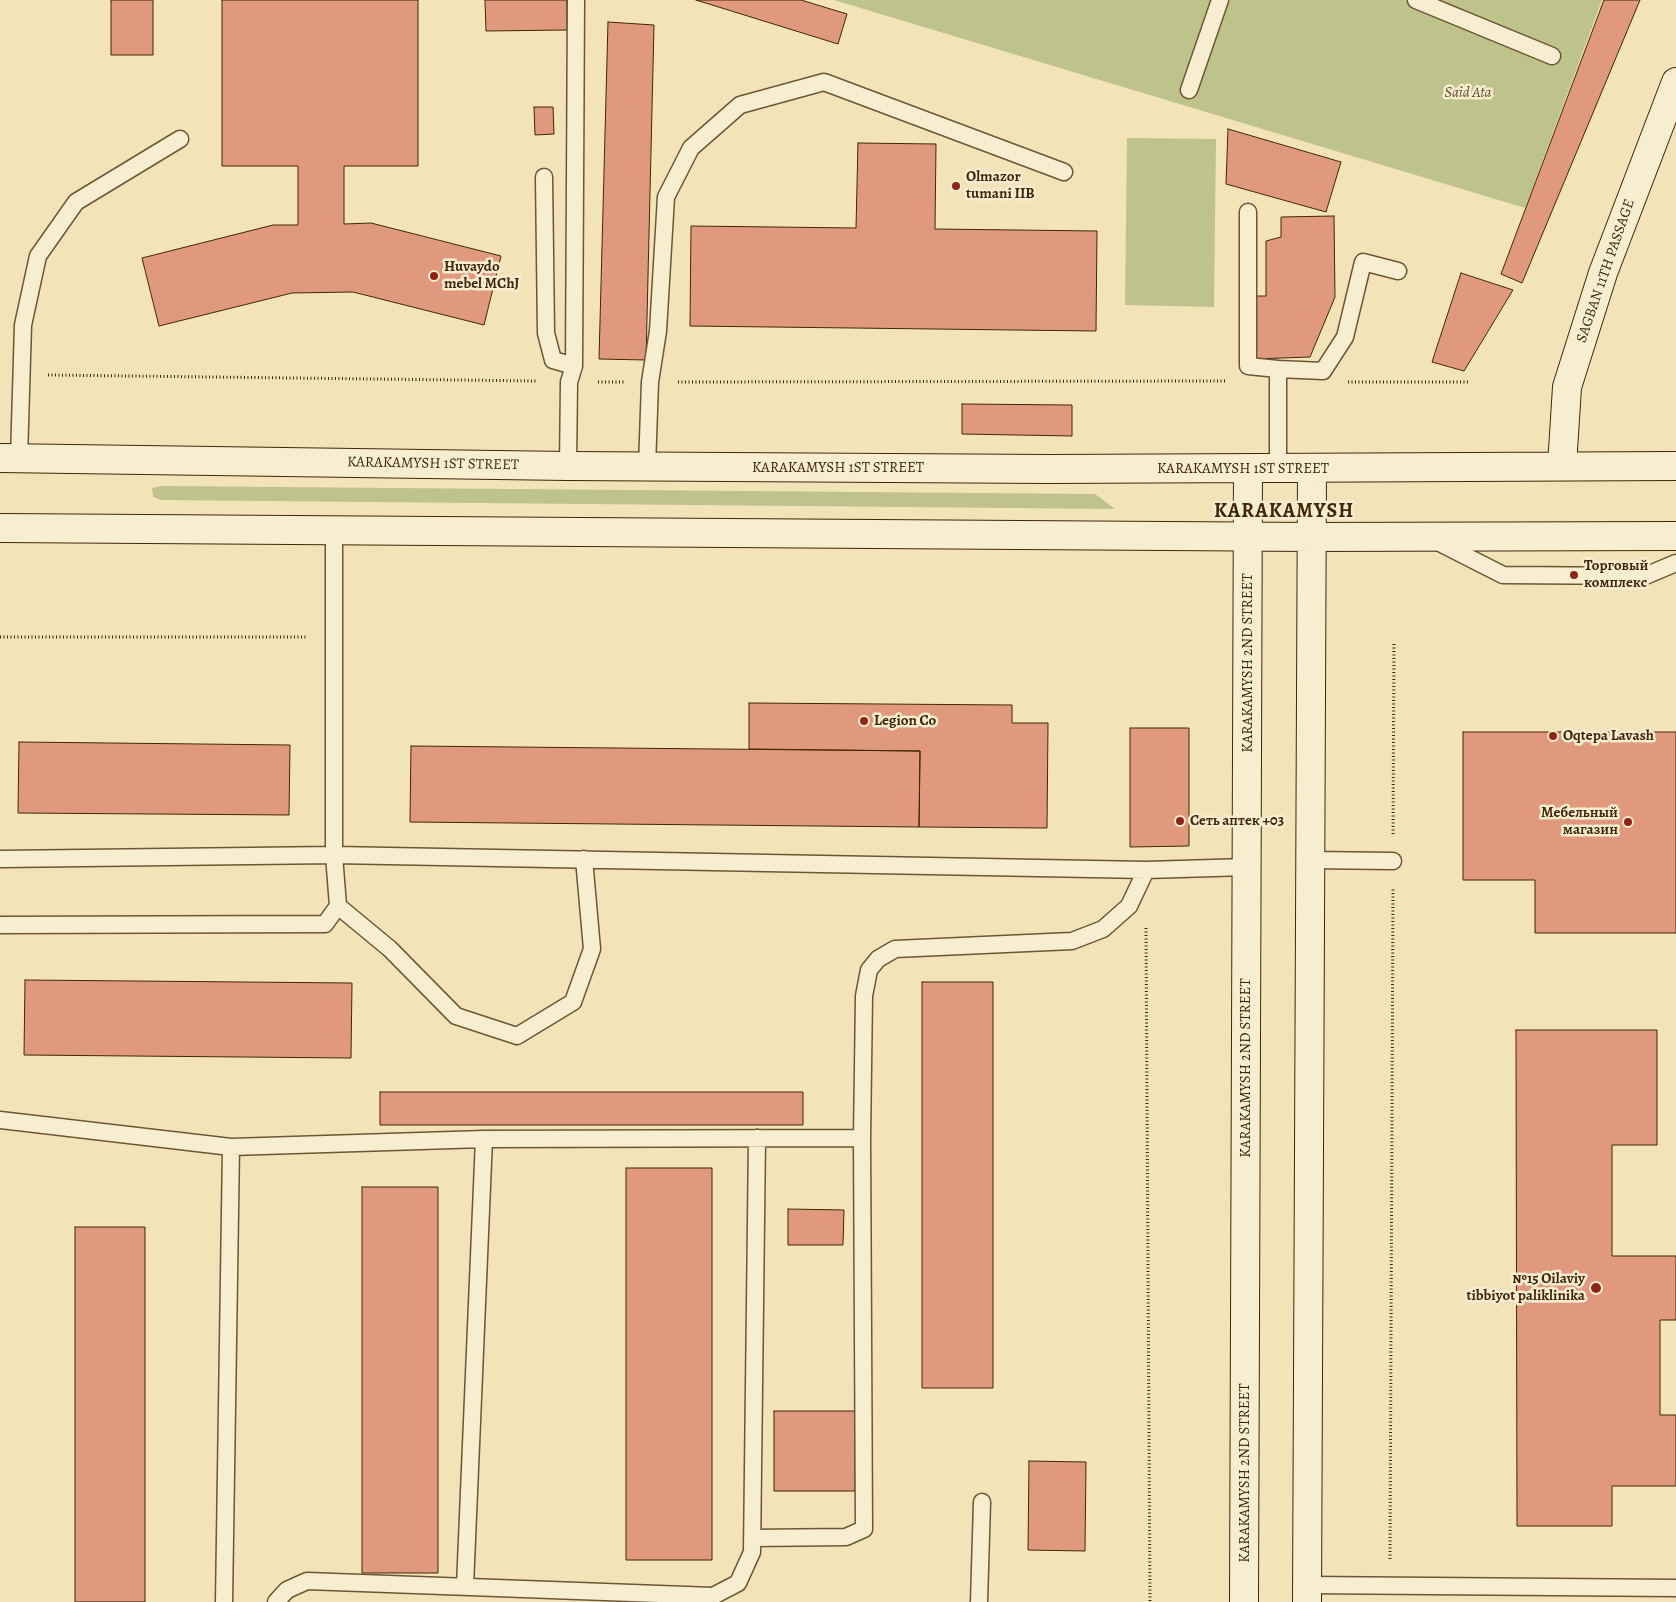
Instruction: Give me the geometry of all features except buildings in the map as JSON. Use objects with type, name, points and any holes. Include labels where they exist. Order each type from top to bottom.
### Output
[{"type":"main road","name":"SAGBAN 11TH PASSAGE","points":[[1562,466],[1567,388],[1603,273],[1676,82]]},
{"type":"main road","name":"KARAKAMYSH 1ST STREET","points":[[9,458],[647,467],[1312,469],[1676,466]]},
{"type":"main road","name":"KARAKAMYSH 2ND STREET","points":[[1244,1602],[1248,469]]},
{"type":"main road","points":[[1307,1593],[1312,469]]},
{"type":"main road","points":[[0,528],[1312,536],[1676,536]]},
{"type":"lane","points":[[568,466],[572,374],[576,0]]},
{"type":"lane","points":[[1189,90],[1220,0]]},
{"type":"lane","points":[[1416,0],[1552,56]]},
{"type":"lane","points":[[647,467],[650,382],[658,331],[666,197],[692,148],[740,105],[824,82],[1064,172]]},
{"type":"lane","points":[[9,458],[21,374],[22,325],[38,256],[76,202],[180,139]]},
{"type":"lane","points":[[544,178],[546,333],[553,360],[572,374]]},
{"type":"lane","points":[[1248,212],[1248,366],[1278,375],[1323,370],[1345,337],[1363,262],[1398,270]]},
{"type":"lane","points":[[1278,375],[1278,469]]},
{"type":"lane","points":[[0,925],[325,924],[338,906],[334,855],[334,530]]},
{"type":"lane","points":[[1427,536],[1503,575],[1645,576],[1676,563]]},
{"type":"lane","points":[[0,858],[334,855],[1146,870],[1247,867]]},
{"type":"lane","points":[[338,906],[390,949],[456,1016],[517,1036],[573,1002],[592,949],[584,859]]},
{"type":"lane","points":[[1310,860],[1393,861]]},
{"type":"lane","points":[[752,1538],[846,1537],[864,1529],[862,1138],[864,996],[869,970],[878,959],[895,949],[1072,941],[1103,929],[1129,906],[1146,870]]},
{"type":"lane","points":[[0,1120],[231,1147],[484,1139],[862,1138]]},
{"type":"lane","points":[[276,1602],[287,1590],[307,1581],[713,1596],[738,1582],[752,1552],[757,1138]]},
{"type":"lane","points":[[465,1586],[484,1139]]},
{"type":"lane","points":[[224,1602],[231,1147]]},
{"type":"lane","points":[[979,1602],[982,1502]]},
{"type":"lane","points":[[1307,1593],[1390,1586],[1676,1588]]},
{"type":"path","points":[[21,374],[572,374],[650,382],[1278,375]]},
{"type":"path","points":[[1347,382],[1470,382]]},
{"type":"path","points":[[0,637],[333,636]]},
{"type":"path","points":[[1390,1586],[1394,644]]},
{"type":"path","points":[[1146,920],[1150,1602]]},
{"type":"green space","name":"Said Ata","points":[[834,0],[1602,0],[1525,208]]},
{"type":"green space","points":[[1127,138],[1216,139],[1214,307],[1125,305]]},
{"type":"green space","points":[[161,486],[1095,494],[1115,509],[161,500],[153,497],[152,488]]},
{"type":"place","name":"Olmazor tumani IIB","points":[[956,186]]},
{"type":"place","name":"Huvaydo mebel MChJ","points":[[434,276]]},
{"type":"place","name":"Торговый комплекс","points":[[1574,575]]},
{"type":"place","name":"Legion Co","points":[[864,721]]},
{"type":"place","name":"Oqtepa Lavash","points":[[1553,736]]},
{"type":"place","name":"Сеть аптек +03","points":[[1180,821]]},
{"type":"place","name":"Мебельный магазин","points":[[1628,822]]},
{"type":"place","name":"№15 Oilaviy tibbiyot paliklinika","points":[[1596,1288]]},
{"type":"district","name":"KARAKAMYSH","points":[[1284,512]]}]
